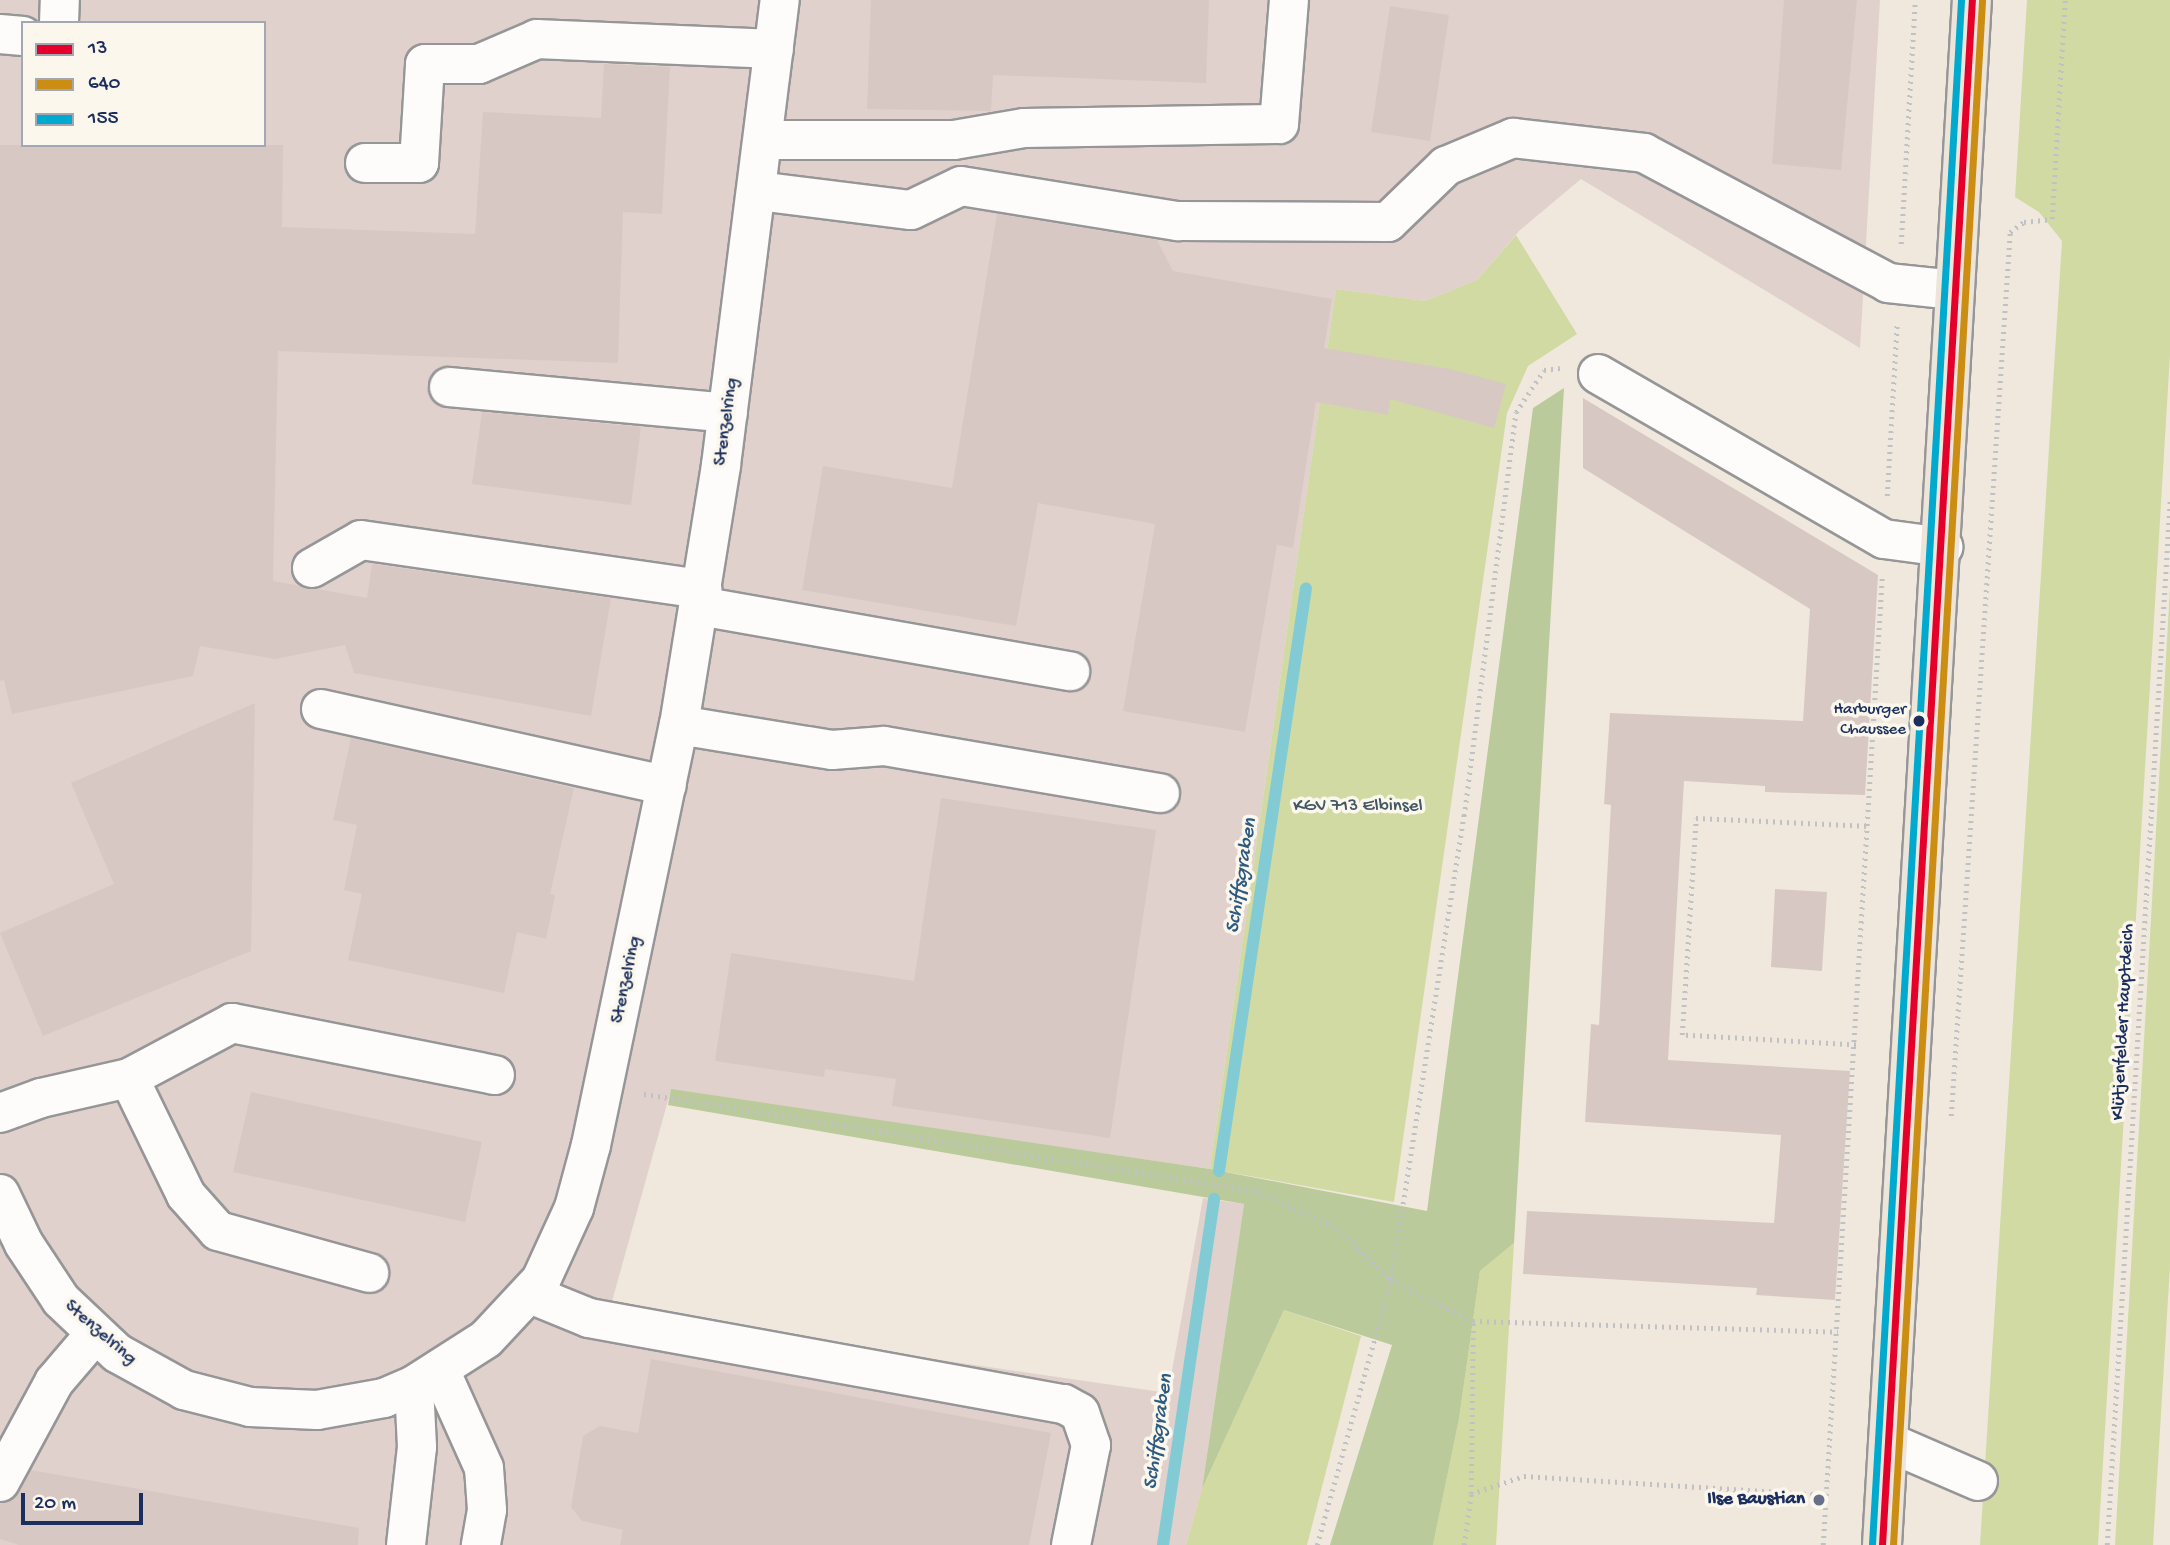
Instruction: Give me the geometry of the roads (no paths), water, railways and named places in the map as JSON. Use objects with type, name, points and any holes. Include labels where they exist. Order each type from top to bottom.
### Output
[{"type":"main road","points":[[1882,1545],[1943,547],[1972,0]]},
{"type":"street","points":[[60,0],[60,21]]},
{"type":"street","name":"Stenzelring","points":[[0,1194],[12,1250],[95,1334],[150,1375],[184,1390],[250,1407],[317,1410],[384,1398],[427,1378],[486,1339],[530,1294],[559,1245],[574,1208],[604,1087],[679,725],[702,598],[728,413],[780,0]]},
{"type":"street","points":[[764,139],[954,140],[1024,128],[1279,124],[1289,0]]},
{"type":"street","points":[[0,34],[21,36]]},
{"type":"street","points":[[365,163],[419,163],[425,64],[479,64],[537,39],[774,49]]},
{"type":"street","points":[[758,191],[911,209],[961,186],[1178,221],[1388,222],[1446,166],[1513,138],[1643,153],[1888,283],[1955,290]]},
{"type":"street","points":[[1598,373],[1884,539],[1943,547]]},
{"type":"street","points":[[449,387],[728,413]]},
{"type":"street","points":[[312,568],[361,540],[702,598],[1070,671]]},
{"type":"street","points":[[321,709],[667,786]]},
{"type":"street","points":[[679,725],[832,750],[884,746],[1160,793]]},
{"type":"street","points":[[0,1113],[41,1098],[129,1078],[232,1023],[495,1074]]},
{"type":"street","points":[[129,1078],[186,1195],[218,1231],[369,1273]]},
{"type":"street","points":[[530,1294],[589,1318],[1064,1404],[1080,1413],[1091,1445],[1071,1545]]},
{"type":"street","points":[[0,1482],[54,1381],[95,1334]]},
{"type":"street","points":[[405,1545],[427,1378]]},
{"type":"street","points":[[427,1378],[484,1468],[487,1510],[481,1545]]},
{"type":"street","points":[[1888,1442],[1978,1481]]},
{"type":"waterway","name":"Schiffsgraben","points":[[1219,1171],[1306,588]]},
{"type":"waterway","name":"Schiffsgraben","points":[[1163,1545],[1214,1199]]},
{"type":"place","name":"Harburger Chaussee","points":[[1919,721]]},
{"type":"place","name":"Ilse Baustian","points":[[1819,1500]]},
{"type":"park label","name":"KGV 713 Elbinsel","points":[[1358,807]]}]
